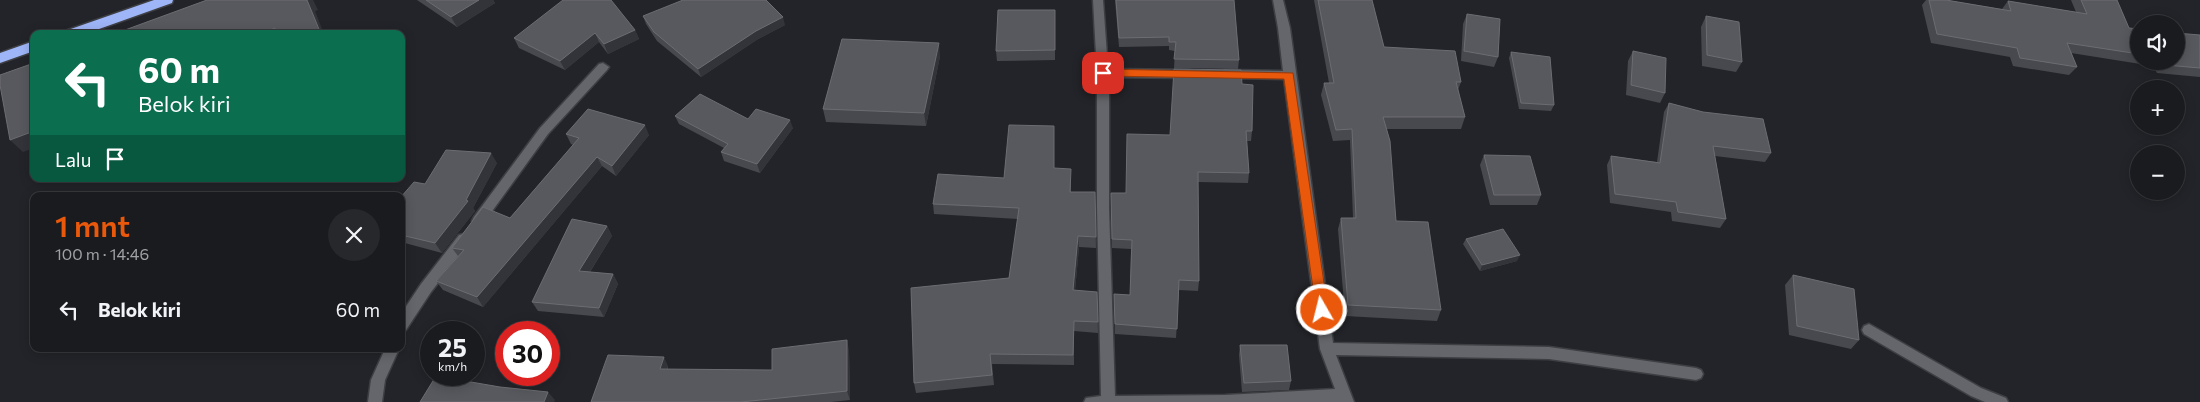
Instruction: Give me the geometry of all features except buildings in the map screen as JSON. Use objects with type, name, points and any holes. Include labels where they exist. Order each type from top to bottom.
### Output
[{"type":"highway","points":[[81,30],[167,0]]},
{"type":"highway","points":[[0,58],[30,47]]},
{"type":"street","points":[[1098,0],[1103,73],[1103,207],[1108,400]]},
{"type":"street","points":[[1091,402],[1108,400],[1225,401],[1346,398],[1327,349],[1284,28],[1278,0]]},
{"type":"street","points":[[405,320],[426,288],[544,131],[603,67]]},
{"type":"street","points":[[1103,73],[1289,75]]},
{"type":"street","points":[[1869,330],[1976,392],[2001,402]]},
{"type":"street","points":[[1327,349],[1549,353],[1696,374]]},
{"type":"street","points":[[375,402],[378,380],[391,352]]},
{"type":"route","points":[[1103,73],[1289,75],[1322,310]]}]
